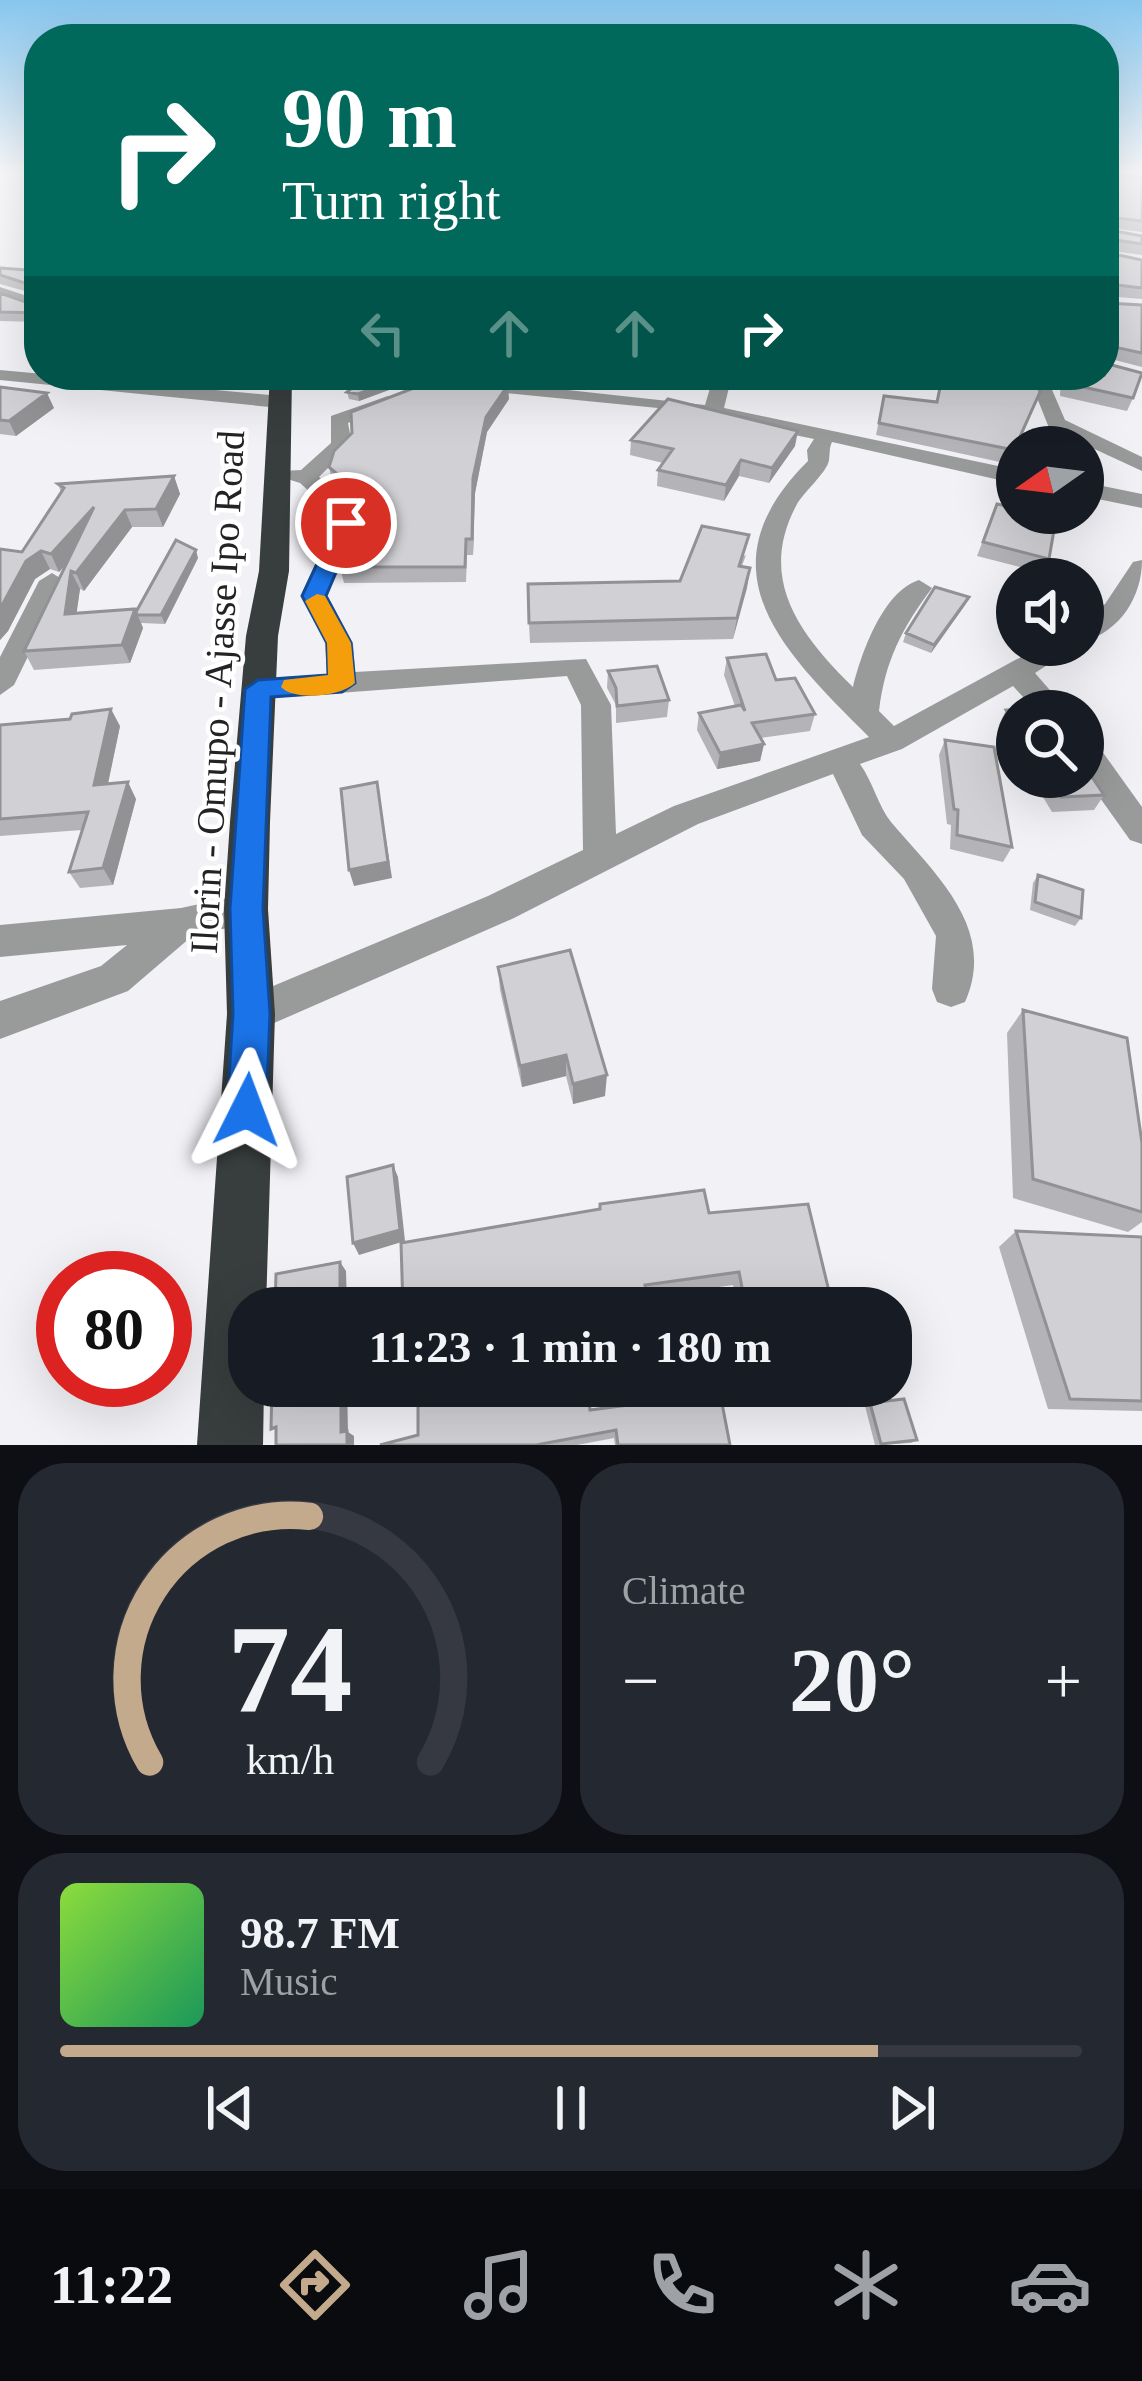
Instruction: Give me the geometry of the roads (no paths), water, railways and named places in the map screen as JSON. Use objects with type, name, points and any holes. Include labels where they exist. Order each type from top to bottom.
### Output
[{"type":"highway","name":"Ilorin - Omupo - Ajasse Ipo Road","points":[[230,1445],[251,1014],[247,909],[258,689],[292,477],[281,390]]},
{"type":"street","points":[[342,683],[339,643],[314,596],[346,523],[332,500],[292,477],[342,444],[338,420],[419,390]]},
{"type":"street","points":[[544,390],[713,412],[996,472]]},
{"type":"street","points":[[713,412],[719,390]]},
{"type":"street","points":[[1046,390],[1056,424],[1142,465]]},
{"type":"street","points":[[826,435],[817,450],[819,462],[773,522],[769,582],[778,616],[891,741]]},
{"type":"street","points":[[1104,494],[1142,501]]},
{"type":"street","points":[[1104,617],[1142,567]]},
{"type":"street","points":[[0,685],[52,580]]},
{"type":"street","points":[[864,713],[876,650],[897,612],[919,588]]},
{"type":"street","points":[[258,689],[576,666],[596,705],[600,857]]},
{"type":"street","points":[[251,1014],[501,907],[686,815],[891,741],[1026,666]]},
{"type":"street","points":[[1017,671],[1034,690]]},
{"type":"street","points":[[840,759],[859,787],[874,826],[925,881],[955,934],[951,989]]},
{"type":"street","points":[[1104,781],[1142,831]]},
{"type":"street","points":[[0,941],[181,924],[247,909]]},
{"type":"street","points":[[0,1020],[114,979],[181,924]]}]
